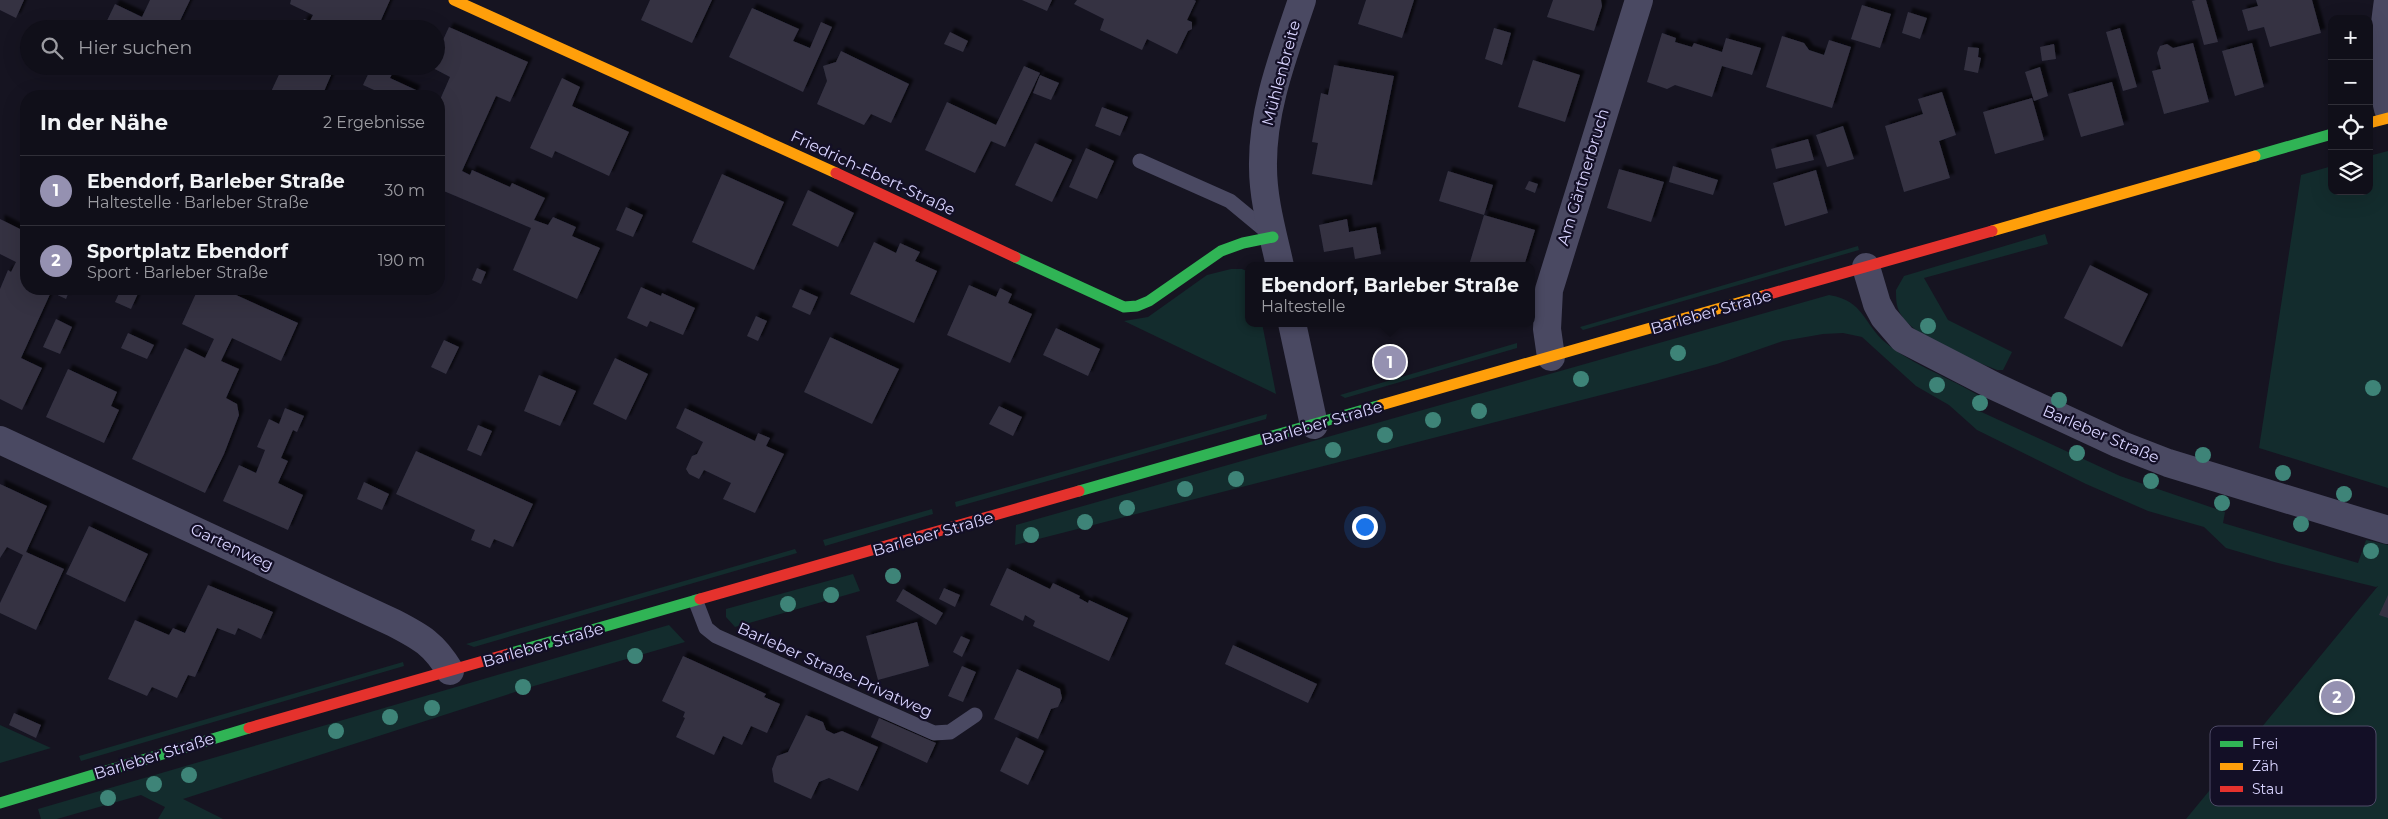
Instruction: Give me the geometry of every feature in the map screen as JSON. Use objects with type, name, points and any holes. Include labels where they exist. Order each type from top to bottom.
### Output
[{"type":"main road","name":"Friedrich-Ebert-Straße","points":[[454,0],[678,100],[1124,307],[1137,306],[1149,301],[1221,251],[1243,243],[1273,237]]},
{"type":"main road","points":[[2373,122],[2388,118]]},
{"type":"main road","name":"Barleber Straße","points":[[0,803],[224,735],[696,602],[2328,135]]},
{"type":"street","name":"Am Gärtnerbruch","points":[[1551,357],[1547,329],[1549,290],[1639,0]]},
{"type":"street","points":[[2388,0],[2381,64],[2382,89],[2388,109]]},
{"type":"street","name":"Mühlenbreite","points":[[1279,262],[1273,237],[1263,168],[1266,124],[1271,96],[1295,2]]},
{"type":"street","name":"Barleber Straße","points":[[1866,267],[1877,304],[1884,317],[1903,339],[1994,386],[2119,444],[2168,463],[2388,530]]},
{"type":"street","points":[[1293,327],[1314,425]]},
{"type":"street","name":"Gartenweg","points":[[0,440],[394,622],[429,642],[440,654],[450,671]]},
{"type":"lane","points":[[1140,161],[1230,201],[1273,237]]},
{"type":"lane","name":"Barleber Straße-Privatweg","points":[[696,602],[706,628],[716,636],[934,733],[950,732],[975,715]]},
{"type":"green space","points":[[2388,151],[2388,488],[2259,448],[2301,175],[2328,167],[2328,195],[2373,195],[2373,155]]},
{"type":"green space","points":[[2045,234],[2048,244],[1924,278],[1948,320],[2012,352],[2003,370],[1997,370],[1944,347],[1917,331],[1900,313],[1897,305],[1896,290],[1904,276]]},
{"type":"green space","points":[[1858,246],[1859,250],[1583,330],[1580,327]]},
{"type":"green space","points":[[1231,269],[1245,270],[1245,327],[1263,327],[1276,394],[1124,321],[1148,317],[1207,275]]},
{"type":"green space","points":[[1829,295],[1850,302],[1862,314],[1878,336],[1897,351],[1981,397],[1975,409],[2120,476],[2225,512],[2223,523],[2358,563],[2366,540],[2388,545],[2388,819],[2186,819],[2210,790],[2210,806],[2376,806],[2376,726],[2263,726],[2378,586],[2274,562],[2226,548],[2204,527],[2148,511],[2086,484],[1977,430],[1949,405],[1916,386],[1862,337],[1843,333],[1823,334],[1783,341],[1717,364],[1648,383],[1015,545],[1016,525]]},
{"type":"green space","points":[[1517,343],[1517,348],[1345,398],[1340,395]]},
{"type":"green space","points":[[1267,414],[1266,419],[956,507],[955,502]]},
{"type":"green space","points":[[932,509],[933,514],[825,546],[823,540]]},
{"type":"green space","points":[[795,549],[797,553],[474,647],[466,644]]},
{"type":"green space","points":[[853,574],[860,591],[735,627],[726,617],[726,609]]},
{"type":"green space","points":[[669,625],[685,642],[534,686],[183,799],[223,819],[158,819],[165,807],[141,795],[57,819],[41,819],[38,809]]},
{"type":"green space","points":[[403,662],[404,666],[81,761],[79,756]]},
{"type":"green space","points":[[0,725],[51,748],[0,763]]},
{"type":"building","points":[[0,0],[24,0],[16,18],[0,10]]},
{"type":"building","points":[[150,0],[190,0],[180,20],[107,20],[115,4],[142,17]]},
{"type":"building","points":[[291,0],[390,0],[381,20],[310,20],[313,15],[290,4]]},
{"type":"building","points":[[650,0],[712,0],[692,43],[641,20]]},
{"type":"building","points":[[1022,0],[1052,0],[1047,11]]},
{"type":"building","points":[[1077,0],[1196,1],[1187,20],[1192,22],[1192,29],[1188,31],[1177,54],[1147,39],[1142,50],[1100,30],[1104,19],[1074,4]]},
{"type":"building","points":[[1366,0],[1414,0],[1402,38],[1358,24]]},
{"type":"building","points":[[1553,0],[1601,0],[1602,6],[1594,31],[1547,17]]},
{"type":"building","points":[[2206,0],[2218,42],[2204,45],[2192,1]]},
{"type":"building","points":[[2256,0],[2312,0],[2321,33],[2270,47],[2264,27],[2248,31],[2242,10],[2258,6]]},
{"type":"building","points":[[1862,5],[1891,14],[1880,48],[1851,39]]},
{"type":"building","points":[[752,8],[799,29],[793,41],[810,48],[821,22],[832,27],[803,92],[729,57]]},
{"type":"building","points":[[1908,12],[1927,18],[1920,39],[1902,33]]},
{"type":"building","points":[[449,27],[528,62],[510,102],[496,96],[462,171],[470,175],[472,170],[510,187],[512,183],[545,198],[534,220],[548,225],[553,217],[576,227],[572,236],[600,248],[577,299],[513,270],[531,228],[445,192],[444,90],[450,77],[445,74],[445,36]]},
{"type":"building","points":[[1494,28],[1511,33],[1502,65],[1485,59]]},
{"type":"building","points":[[2120,28],[2137,87],[2123,91],[2106,32]]},
{"type":"building","points":[[950,32],[968,41],[963,52],[944,44]]},
{"type":"building","points":[[1662,33],[1676,38],[1675,42],[1692,47],[1694,43],[1722,52],[1726,38],[1761,48],[1752,75],[1722,66],[1712,97],[1675,85],[1667,89],[1647,82]]},
{"type":"building","points":[[1782,36],[1804,43],[1809,50],[1824,55],[1829,40],[1851,47],[1832,108],[1766,87]]},
{"type":"building","points":[[2193,43],[2209,102],[2164,114],[2152,71],[2161,69],[2157,53],[2160,46],[2167,44],[2173,48]]},
{"type":"building","points":[[2252,43],[2264,87],[2235,96],[2222,51]]},
{"type":"building","points":[[2054,44],[2056,59],[2042,61],[2040,47]]},
{"type":"building","points":[[1968,47],[1979,48],[1978,57],[1981,58],[1978,73],[1964,70]]},
{"type":"building","points":[[841,51],[909,84],[891,123],[871,114],[864,125],[817,104],[827,81],[823,66],[836,62]]},
{"type":"building","points":[[1533,60],[1580,75],[1565,122],[1518,107]]},
{"type":"building","points":[[1334,65],[1394,76],[1372,185],[1312,174],[1318,143],[1312,142],[1321,93],[1328,95]]},
{"type":"building","points":[[1024,66],[1040,73],[1005,147],[991,141],[975,173],[925,150],[947,102],[996,125]]},
{"type":"building","points":[[2040,67],[2048,96],[2034,101],[2025,72]]},
{"type":"building","points":[[279,75],[331,75],[325,90],[272,90]]},
{"type":"building","points":[[368,75],[392,75],[390,78],[416,90],[374,90],[363,85]]},
{"type":"building","points":[[1040,75],[1059,83],[1051,100],[1033,93]]},
{"type":"building","points":[[562,78],[580,87],[572,106],[629,132],[609,176],[555,151],[552,158],[530,148]]},
{"type":"building","points":[[2112,82],[2124,125],[2081,137],[2068,94]]},
{"type":"building","points":[[1942,92],[1956,135],[1939,141],[1950,178],[1904,192],[1885,126],[1923,114],[1918,99]]},
{"type":"building","points":[[2032,98],[2044,140],[1995,154],[1983,112]]},
{"type":"building","points":[[1102,107],[1128,117],[1120,136],[1095,126]]},
{"type":"building","points":[[1843,126],[1854,159],[1827,167],[1816,135]]},
{"type":"building","points":[[1808,139],[1814,160],[1776,169],[1771,149]]},
{"type":"building","points":[[1035,143],[1072,160],[1052,202],[1015,185]]},
{"type":"building","points":[[1086,148],[1114,161],[1097,199],[1069,187]]},
{"type":"building","points":[[1673,166],[1718,180],[1713,195],[1669,182]]},
{"type":"building","points":[[1619,169],[1664,182],[1651,222],[1607,208]]},
{"type":"building","points":[[1816,170],[1828,213],[1785,226],[1773,183]]},
{"type":"building","points":[[1448,171],[1493,185],[1484,215],[1439,201]]},
{"type":"building","points":[[722,174],[784,202],[754,270],[692,242]]},
{"type":"building","points":[[1529,181],[1538,184],[1535,193],[1525,189]]},
{"type":"building","points":[[808,190],[854,213],[838,247],[792,225]]},
{"type":"building","points":[[626,207],[643,215],[633,237],[616,230]]},
{"type":"building","points":[[1484,215],[1535,230],[1525,262],[1470,262]]},
{"type":"building","points":[[0,219],[20,229],[20,295],[50,295],[21,358],[42,368],[22,410],[0,399],[0,289],[8,270],[11,272],[16,262],[0,254]]},
{"type":"building","points":[[1347,219],[1349,232],[1376,227],[1381,254],[1355,259],[1353,247],[1324,252],[1319,225]]},
{"type":"building","points":[[874,242],[896,253],[900,243],[920,252],[915,261],[937,271],[914,323],[850,294]]},
{"type":"building","points":[[2090,265],[2148,294],[2122,347],[2064,318]]},
{"type":"building","points":[[477,268],[486,272],[481,284],[472,280]]},
{"type":"building","points":[[969,285],[996,297],[1000,288],[1012,294],[1008,303],[1032,314],[1010,363],[947,335]]},
{"type":"building","points":[[641,287],[661,296],[662,293],[695,308],[683,335],[650,321],[647,327],[627,318]]},
{"type":"building","points":[[800,289],[818,297],[810,315],[792,307]]},
{"type":"building","points":[[57,295],[68,295],[66,299]]},
{"type":"building","points":[[118,295],[137,295],[131,309],[115,302]]},
{"type":"building","points":[[195,295],[236,295],[298,323],[281,361],[232,338],[221,361],[239,369],[226,398],[237,404],[239,415],[224,454],[205,493],[132,459],[185,348],[205,358],[214,339],[182,324]]},
{"type":"building","points":[[756,316],[767,321],[758,341],[747,336]]},
{"type":"building","points":[[56,319],[72,327],[60,354],[43,347]]},
{"type":"building","points":[[1056,328],[1100,349],[1088,376],[1043,355]]},
{"type":"building","points":[[128,333],[154,345],[147,359],[121,348]]},
{"type":"building","points":[[830,337],[899,369],[872,424],[804,392]]},
{"type":"building","points":[[444,340],[459,347],[446,374],[431,367]]},
{"type":"building","points":[[615,358],[648,374],[626,420],[593,404]]},
{"type":"building","points":[[68,369],[117,392],[111,406],[119,410],[104,443],[46,417]]},
{"type":"building","points":[[539,375],[576,391],[560,426],[524,411]]},
{"type":"building","points":[[999,406],[1022,417],[1013,436],[989,424]]},
{"type":"building","points":[[285,408],[304,416],[297,432],[293,430],[281,458],[288,461],[278,483],[303,495],[288,530],[223,501],[239,465],[256,473],[265,450],[257,447],[269,419],[279,424]]},
{"type":"building","points":[[685,408],[755,441],[758,433],[770,438],[766,446],[784,454],[755,513],[723,499],[731,483],[704,470],[699,479],[689,474],[686,469],[692,456],[697,454],[703,442],[676,428]]},
{"type":"building","points":[[478,425],[492,431],[481,456],[467,450]]},
{"type":"building","points":[[416,451],[533,504],[513,547],[494,539],[490,548],[471,540],[475,530],[396,494]]},
{"type":"building","points":[[364,482],[389,494],[382,510],[357,499]]},
{"type":"building","points":[[0,484],[47,506],[26,552],[64,569],[36,630],[0,613],[0,603],[23,555],[7,547],[0,558]]},
{"type":"building","points":[[89,526],[148,554],[125,602],[66,574]]},
{"type":"building","points":[[1007,568],[1050,589],[1053,583],[1080,596],[1079,598],[1088,603],[1089,600],[1128,618],[1109,661],[1033,626],[1035,621],[1025,615],[1023,621],[990,605]]},
{"type":"building","points":[[208,585],[273,612],[261,639],[238,628],[235,635],[217,628],[195,677],[188,675],[177,698],[152,687],[147,696],[108,679],[135,620],[169,635],[173,628],[185,633]]},
{"type":"building","points":[[944,588],[960,595],[955,607],[939,599]]},
{"type":"building","points":[[903,589],[943,613],[936,625],[896,601]]},
{"type":"building","points":[[2388,595],[2388,618],[2379,615]]},
{"type":"building","points":[[917,622],[929,666],[878,680],[866,636]]},
{"type":"building","points":[[961,636],[970,640],[962,657],[953,652]]},
{"type":"building","points":[[1233,645],[1317,684],[1308,703],[1225,664]]},
{"type":"building","points":[[683,656],[766,694],[764,697],[780,704],[767,733],[751,726],[742,745],[723,736],[714,755],[676,737],[685,718],[683,717],[685,712],[662,701]]},
{"type":"building","points":[[962,666],[976,672],[963,702],[948,696]]},
{"type":"building","points":[[1017,669],[1060,689],[1062,698],[1058,707],[1051,709],[1038,739],[994,719]]},
{"type":"building","points":[[14,713],[41,725],[36,738],[9,725]]},
{"type":"building","points":[[806,715],[823,722],[826,730],[834,734],[842,731],[878,747],[858,791],[829,778],[819,782],[811,799],[774,782],[772,769],[777,756],[788,752]]},
{"type":"building","points":[[879,718],[936,743],[927,763],[871,737]]},
{"type":"building","points":[[1016,737],[1044,751],[1028,785],[1000,771]]},
{"type":"traffic: fast","points":[[2255,156],[2328,135]]},
{"type":"traffic: fast","points":[[1015,257],[1124,307],[1137,306],[1149,301],[1221,251],[1243,243],[1273,237]]},
{"type":"traffic: fast","points":[[1079,491],[1381,405]]},
{"type":"traffic: fast","points":[[508,654],[700,599]]},
{"type":"traffic: fast","points":[[0,803],[249,728]]},
{"type":"traffic: slow","points":[[454,0],[836,173]]},
{"type":"traffic: slow","points":[[2373,122],[2388,118]]},
{"type":"traffic: slow","points":[[1992,231],[2255,156]]},
{"type":"traffic: slow","points":[[1381,405],[1766,295]]},
{"type":"traffic: jam","points":[[836,173],[1015,257]]},
{"type":"traffic: jam","points":[[1766,295],[1992,231]]},
{"type":"traffic: jam","points":[[700,599],[1079,491]]},
{"type":"traffic: jam","points":[[249,728],[508,654]]},
{"type":"place","name":"Ebendorf, Barleber Straße","points":[[1390,362]]},
{"type":"place","name":"Sportplatz Ebendorf","points":[[2337,697]]}]
